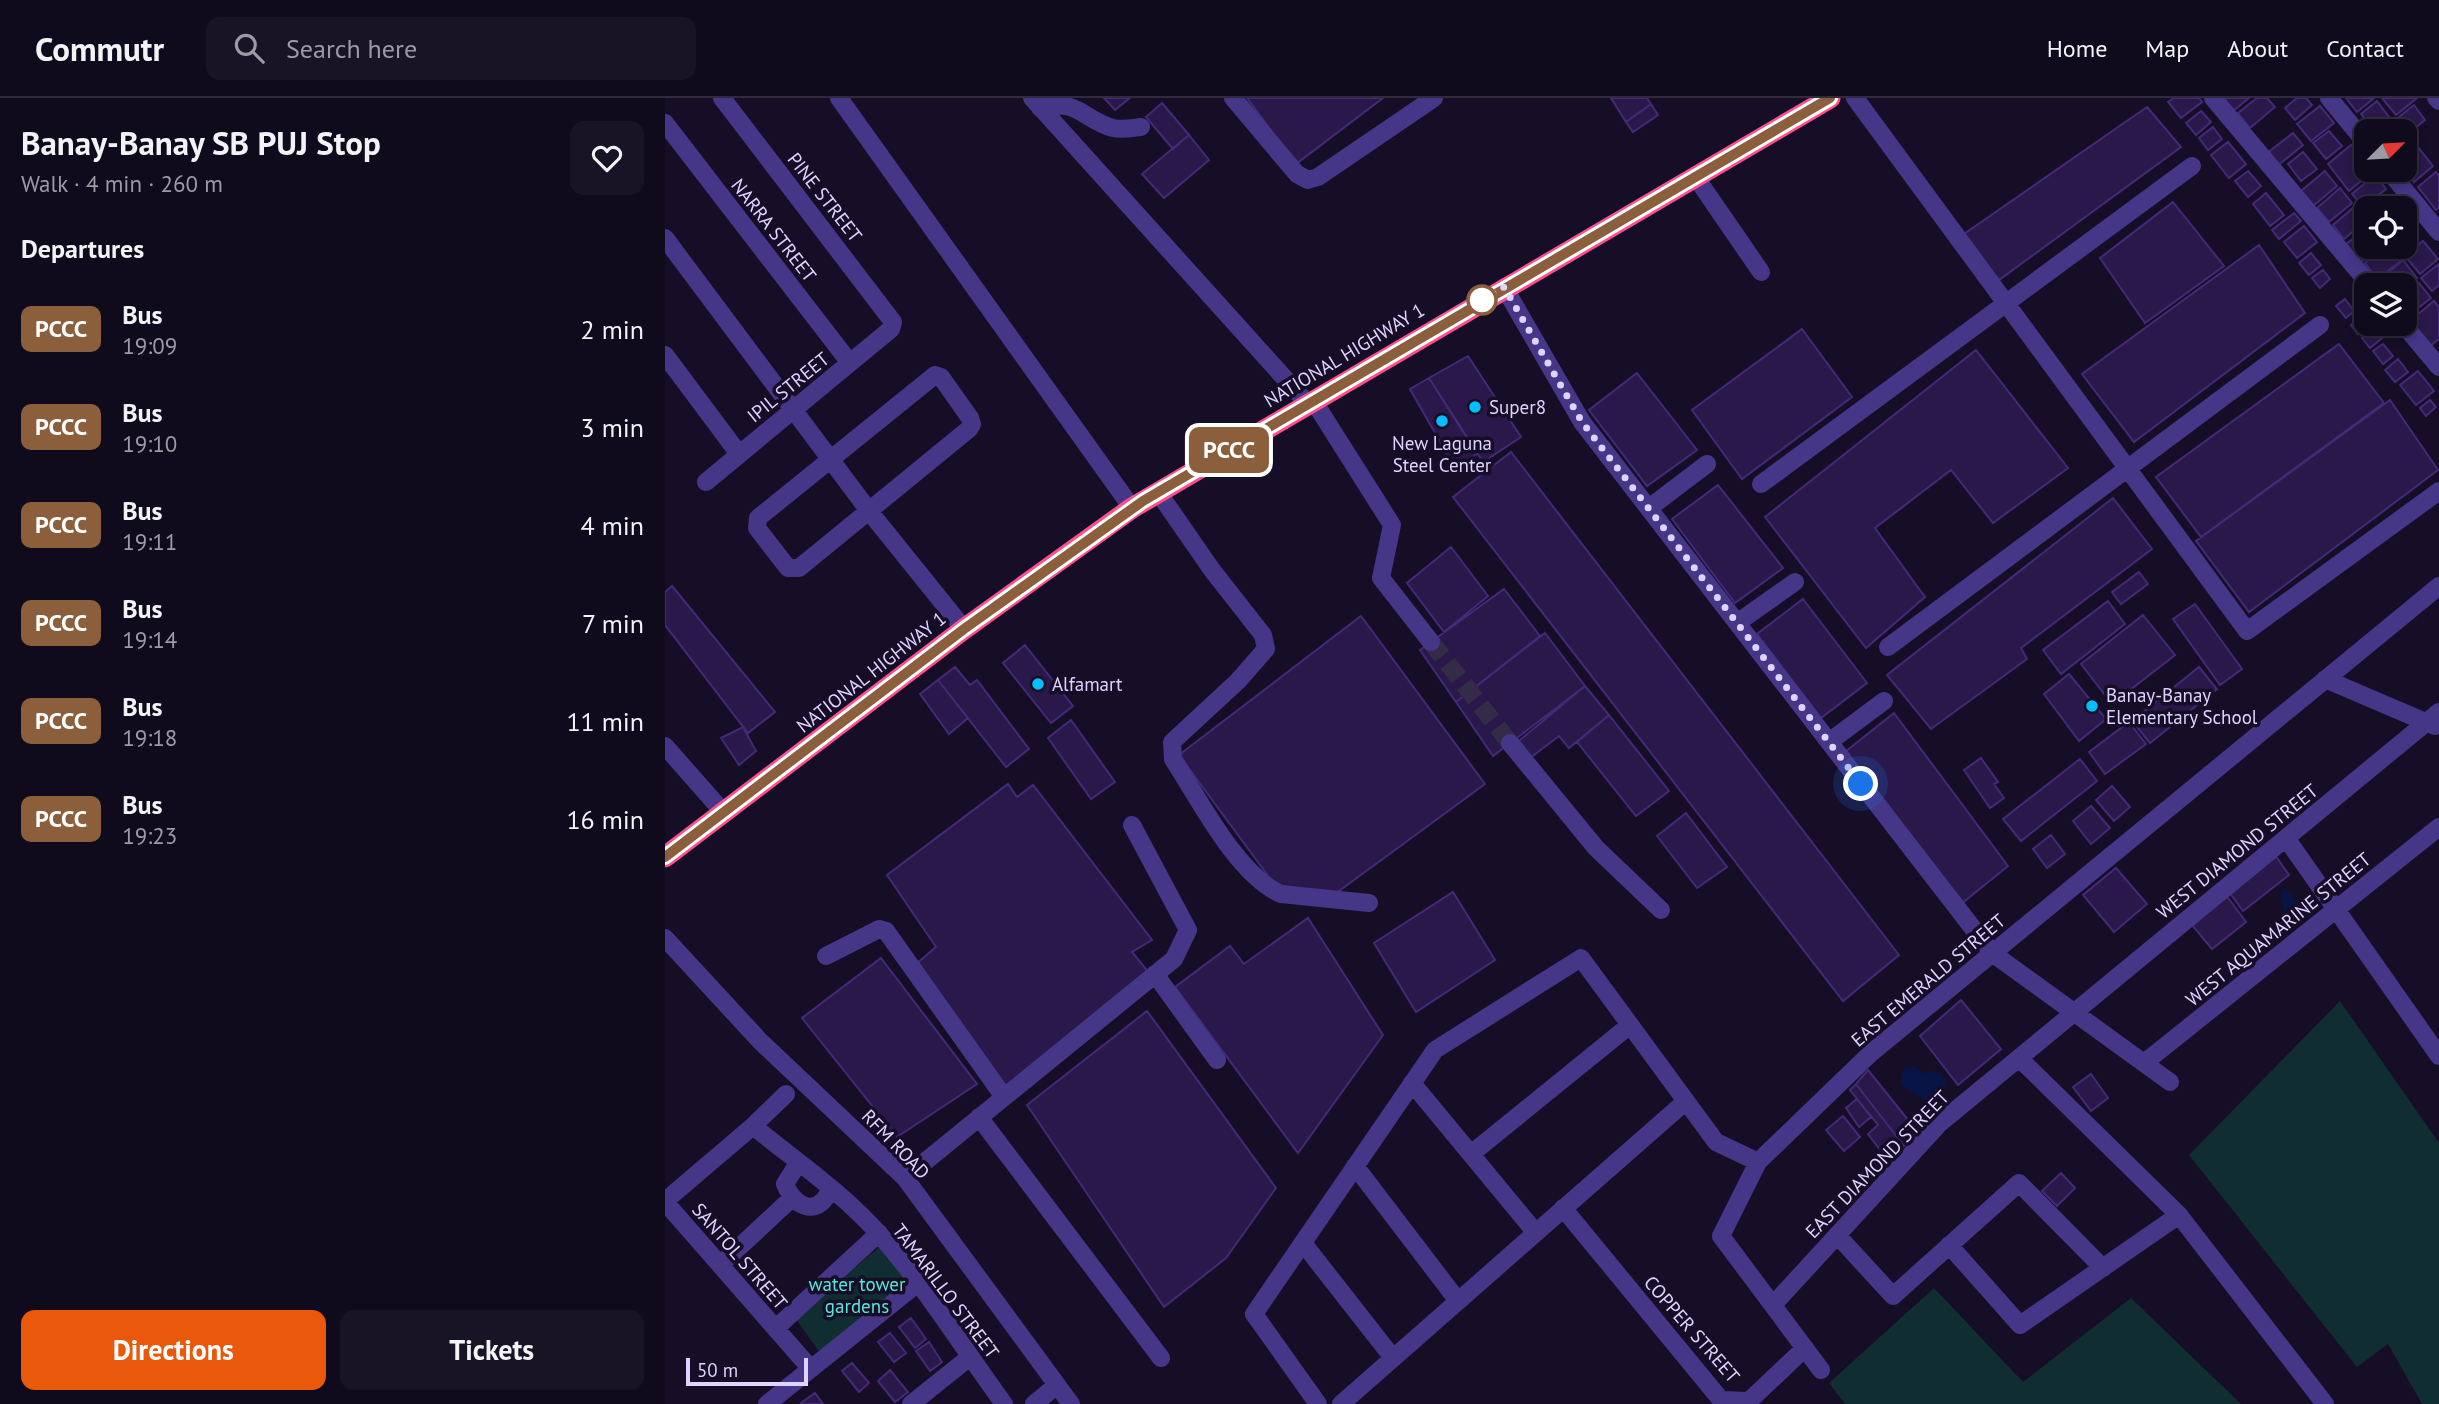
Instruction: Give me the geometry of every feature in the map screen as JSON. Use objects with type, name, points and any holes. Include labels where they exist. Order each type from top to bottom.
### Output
[{"type":"highway","name":"NATIONAL HIGHWAY 1","points":[[665,857],[964,629],[1132,508],[1504,287],[1830,98]]},
{"type":"street","name":"PINE STREET","points":[[722,98],[893,322]]},
{"type":"street","points":[[1233,98],[1297,174],[1308,180],[1318,177],[1434,98]]},
{"type":"street","points":[[1855,98],[2247,631],[2439,491]]},
{"type":"street","points":[[2213,98],[2360,273]]},
{"type":"street","points":[[2329,98],[2354,128]]},
{"type":"street","points":[[845,100],[1132,508]]},
{"type":"street","points":[[1036,103],[1073,105],[1111,127],[1141,127]]},
{"type":"street","points":[[1036,103],[1310,402],[1392,525],[1381,578],[1431,642]]},
{"type":"street","name":"NARRA STREET","points":[[665,123],[851,363]]},
{"type":"street","points":[[1761,484],[2192,166]]},
{"type":"street","points":[[1695,176],[1761,272]]},
{"type":"street","points":[[2398,182],[2439,232]]},
{"type":"street","points":[[665,238],[869,511],[964,629]]},
{"type":"street","points":[[1504,287],[1582,422],[1992,953],[2170,1082]]},
{"type":"street","name":"IPIL STREET","points":[[706,482],[891,329],[893,322]]},
{"type":"street","points":[[1888,647],[2320,325]]},
{"type":"street","points":[[2413,336],[2439,367]]},
{"type":"street","points":[[665,355],[739,454]]},
{"type":"street","points":[[935,375],[941,377],[972,424],[869,511],[794,570],[788,568],[757,528],[758,518],[935,375]]},
{"type":"street","points":[[1649,508],[1707,464]]},
{"type":"street","points":[[1158,492],[1212,570],[1263,635],[1266,649],[1238,681],[1172,742],[1173,759],[1236,855],[1269,889],[1280,894],[1369,903]]},
{"type":"street","points":[[1737,623],[1795,582]]},
{"type":"street","name":"EAST EMERALD STREET","points":[[1821,1370],[1721,1236],[1758,1161],[1871,1053],[2439,586]]},
{"type":"street","points":[[2325,679],[2435,721]]},
{"type":"street","points":[[1829,742],[1884,701]]},
{"type":"street","name":"WEST DIAMOND STREET","points":[[2019,1058],[2286,838],[2435,721]]},
{"type":"street","points":[[1510,743],[1596,849],[1661,910]]},
{"type":"street","points":[[665,746],[724,813]]},
{"type":"street","points":[[905,1178],[1174,958],[1188,930],[1132,825]]},
{"type":"street","name":"WEST AQUAMARINE STREET","points":[[2144,1063],[2439,827]]},
{"type":"street","points":[[2286,838],[2439,1056]]},
{"type":"street","points":[[827,956],[879,929],[886,931],[1004,1097]]},
{"type":"street","name":"RFM ROAD","points":[[665,938],[760,1041],[905,1178],[1070,1404]]},
{"type":"street","points":[[1318,1404],[1254,1314],[1435,1049],[1581,958],[1716,1142],[1758,1161]]},
{"type":"street","points":[[1156,974],[1217,1060]]},
{"type":"street","points":[[1471,1154],[1630,1025]]},
{"type":"street","points":[[2019,1058],[2179,1215],[2325,1404]]},
{"type":"street","name":"EAST DIAMOND STREET","points":[[1773,1305],[1940,1123],[2019,1058]]},
{"type":"street","points":[[1412,1083],[1536,1233]]},
{"type":"street","points":[[665,1201],[753,1126],[786,1094]]},
{"type":"street","points":[[1341,1404],[1686,1101]]},
{"type":"street","points":[[979,1117],[1161,1358]]},
{"type":"street","name":"TAMARILLO STREET","points":[[753,1126],[831,1188],[879,1234],[918,1283],[1004,1404]]},
{"type":"street","points":[[798,1163],[785,1184],[791,1199],[801,1206],[813,1206],[828,1197],[831,1188]]},
{"type":"street","points":[[1355,1166],[1458,1301]]},
{"type":"street","points":[[1837,1234],[1893,1296],[2019,1183],[2103,1268]]},
{"type":"street","points":[[720,1265],[791,1199]]},
{"type":"street","name":"SANTOL STREET","points":[[665,1201],[811,1369]]},
{"type":"street","name":"COPPER STREET","points":[[1563,1208],[1721,1400],[1749,1401],[1805,1348]]},
{"type":"street","points":[[1949,1245],[2020,1325],[2179,1215]]},
{"type":"street","points":[[776,1328],[879,1234]]},
{"type":"street","points":[[1303,1243],[1393,1358]]},
{"type":"street","points":[[768,1404],[918,1283]]},
{"type":"street","points":[[911,1404],[970,1357]]},
{"type":"street","points":[[1034,1404],[1057,1385]]},
{"type":"green space","points":[[2340,1001],[2439,1143],[2439,1404],[2422,1404],[2388,1344],[2357,1367],[2189,1155]]},
{"type":"green space","name":"water tower gardens","points":[[879,1247],[907,1281],[820,1353],[796,1319]]},
{"type":"green space","points":[[1934,1288],[2023,1382],[2131,1298],[2241,1404],[1845,1404],[1829,1383]]},
{"type":"shaded area","points":[[2285,888],[2300,906],[2303,921],[2293,927],[2283,908],[2281,894]]},
{"type":"shaded area","points":[[1915,1066],[1923,1073],[1934,1071],[1942,1075],[1946,1085],[1938,1098],[1924,1100],[1902,1085],[1901,1075],[1905,1069]]},
{"type":"building","points":[[1104,98],[1130,98],[1115,110]]},
{"type":"building","points":[[1247,98],[1383,98],[1296,164]]},
{"type":"building","points":[[1611,98],[1647,98],[1651,104],[1626,122]]},
{"type":"building","points":[[2174,98],[2199,98],[2202,102],[2181,118],[2168,102]]},
{"type":"building","points":[[2223,98],[2249,98],[2233,111]]},
{"type":"building","points":[[2257,98],[2267,98],[2275,107],[2250,128],[2238,113]]},
{"type":"building","points":[[2297,98],[2306,98],[2312,105],[2295,120],[2285,108]]},
{"type":"building","points":[[2346,98],[2374,98],[2357,112]]},
{"type":"building","points":[[2382,98],[2417,98],[2396,115]]},
{"type":"building","points":[[2377,101],[2389,117],[2365,119],[2361,114]]},
{"type":"building","points":[[1162,103],[1189,135],[1173,149],[1146,117]]},
{"type":"building","points":[[1651,104],[1658,115],[1633,132],[1626,122]]},
{"type":"building","points":[[2414,105],[2425,120],[2417,126],[2417,119],[2399,117]]},
{"type":"building","points":[[2320,106],[2334,123],[2311,141],[2297,124]]},
{"type":"building","points":[[2147,107],[2181,147],[1999,280],[1964,234]]},
{"type":"building","points":[[2201,111],[2211,122],[2196,135],[2186,123]]},
{"type":"building","points":[[2213,127],[2222,139],[2208,150],[2199,138]]},
{"type":"building","points":[[2329,131],[2342,146],[2326,159],[2313,143]]},
{"type":"building","points":[[2293,133],[2303,145],[2276,167],[2266,154]]},
{"type":"building","points":[[1189,135],[1209,160],[1164,198],[1142,174]]},
{"type":"building","points":[[2228,142],[2246,164],[2229,178],[2211,155]]},
{"type":"building","points":[[2351,145],[2354,149],[2354,182],[2360,182],[2349,191],[2328,164]]},
{"type":"building","points":[[2417,146],[2433,166],[2417,179]]},
{"type":"building","points":[[2303,152],[2317,169],[2301,181],[2288,164]]},
{"type":"building","points":[[2248,171],[2261,186],[2248,197],[2235,181]]},
{"type":"building","points":[[2325,171],[2337,186],[2313,206],[2301,191]]},
{"type":"building","points":[[2436,172],[2439,176],[2439,208],[2436,210],[2418,187]]},
{"type":"building","points":[[2367,182],[2380,182],[2386,189],[2377,196],[2354,196],[2352,194]]},
{"type":"building","points":[[2340,188],[2352,203],[2329,222],[2317,208]]},
{"type":"building","points":[[2266,193],[2284,215],[2270,226],[2253,204]]},
{"type":"building","points":[[2173,202],[2224,266],[2145,323],[2100,258]]},
{"type":"building","points":[[2353,208],[2354,230],[2344,239],[2333,225]]},
{"type":"building","points":[[2294,213],[2301,221],[2279,239],[2272,230]]},
{"type":"building","points":[[2304,226],[2317,242],[2297,258],[2284,242]]},
{"type":"building","points":[[2354,238],[2354,256],[2345,245]]},
{"type":"building","points":[[2423,241],[2438,259],[2420,274],[2408,259],[2417,259],[2417,246]]},
{"type":"building","points":[[2259,245],[2305,313],[2134,442],[2082,374]]},
{"type":"building","points":[[2311,253],[2321,265],[2309,275],[2299,263]]},
{"type":"building","points":[[2370,259],[2402,260],[2385,273],[2372,273],[2365,263]]},
{"type":"building","points":[[2403,260],[2413,273],[2387,273]]},
{"type":"building","points":[[2439,264],[2439,285],[2432,291],[2421,278]]},
{"type":"building","points":[[2323,270],[2330,279],[2320,288],[2312,278]]},
{"type":"building","points":[[2419,283],[2431,298],[2417,309]]},
{"type":"building","points":[[2345,299],[2354,311],[2346,318],[2336,306]]},
{"type":"building","points":[[2434,301],[2439,307],[2439,339],[2430,346],[2417,330],[2417,315]]},
{"type":"building","points":[[1802,329],[1852,397],[1742,479],[1692,410]]},
{"type":"building","points":[[2380,336],[2382,338],[2370,348],[2362,338]]},
{"type":"building","points":[[2339,344],[2384,403],[2201,537],[2156,477]]},
{"type":"building","points":[[2383,344],[2393,356],[2383,364],[2373,351]]},
{"type":"building","points":[[1976,350],[2068,468],[1993,523],[1951,470],[1875,528],[1925,597],[1866,648],[1765,517]]},
{"type":"building","name":"Super8","points":[[1468,356],[1521,437],[1483,462],[1429,378]]},
{"type":"building","points":[[2398,359],[2408,372],[2395,382],[2385,370]]},
{"type":"building","points":[[2418,371],[2434,391],[2416,405],[2400,385]]},
{"type":"building","points":[[1637,373],[1697,450],[1647,486],[1589,410]]},
{"type":"building","name":"New Laguna Steel Center","points":[[1429,378],[1477,454],[1455,468],[1410,389]]},
{"type":"building","points":[[2390,400],[2438,470],[2249,612],[2196,541]]},
{"type":"building","points":[[2430,400],[2436,407],[2426,416],[2420,408]]},
{"type":"building","points":[[1511,452],[1899,955],[1843,1001],[1453,497]]},
{"type":"building","points":[[1718,485],[1783,568],[1735,603],[1672,519]]},
{"type":"building","points":[[2113,498],[2152,549],[2021,648],[2027,659],[1931,729],[1887,675]]},
{"type":"building","points":[[1451,547],[1488,596],[1444,632],[1407,583]]},
{"type":"building","points":[[2139,572],[2148,584],[2121,604],[2112,592]]},
{"type":"building","points":[[672,586],[775,712],[748,733],[665,625],[665,592]]},
{"type":"building","points":[[1504,589],[1540,636],[1456,702],[1420,650]]},
{"type":"building","points":[[1803,599],[1867,683],[1821,718],[1757,634]]},
{"type":"building","points":[[2108,601],[2125,624],[2061,674],[2043,650]]},
{"type":"building","points":[[2195,604],[2242,669],[2220,685],[2173,619]]},
{"type":"building","points":[[2143,615],[2175,655],[2112,704],[2081,664]]},
{"type":"building","points":[[1361,616],[1485,784],[1328,899],[1280,892],[1179,755]]},
{"type":"building","points":[[1545,633],[1585,686],[1493,756],[1456,702]]},
{"type":"building","name":"Alfamart","points":[[1025,645],[1073,706],[1051,723],[1003,663]]},
{"type":"building","points":[[955,667],[970,685],[977,680],[1029,749],[1006,767],[938,680]]},
{"type":"building","points":[[2199,667],[2217,689],[2150,743],[2132,721]]},
{"type":"building","points":[[2069,674],[2106,719],[2079,741],[2044,694]]},
{"type":"building","points":[[938,680],[968,718],[949,734],[920,694]]},
{"type":"building","points":[[1585,686],[1609,715],[1569,748],[1559,736],[1526,761],[1514,745]]},
{"type":"building","points":[[1894,713],[2008,866],[1961,904],[1845,752]]},
{"type":"building","points":[[1609,715],[1669,791],[1636,816],[1577,742]]},
{"type":"building","points":[[1071,720],[1115,782],[1091,799],[1048,738]]},
{"type":"building","points":[[2129,722],[2146,744],[2105,774],[2089,752]]},
{"type":"building","points":[[743,727],[756,751],[739,765],[721,738]]},
{"type":"building","points":[[1981,758],[1998,782],[1994,784],[2004,798],[1990,808],[1964,770]]},
{"type":"building","points":[[2080,759],[2097,781],[2021,841],[2003,819]]},
{"type":"building","points":[[1008,784],[1017,797],[1033,785],[1152,940],[1132,952],[1150,974],[1004,1087],[915,965],[936,947],[887,875]]},
{"type":"building","points":[[2112,786],[2130,807],[2114,821],[2096,800]]},
{"type":"building","points":[[2091,806],[2110,828],[2091,844],[2073,821]]},
{"type":"building","points":[[1686,813],[1727,867],[1697,888],[1657,836]]},
{"type":"building","points":[[2051,835],[2065,854],[2047,868],[2033,849]]},
{"type":"building","points":[[2275,855],[2289,875],[2243,911],[2229,892]]},
{"type":"building","points":[[2116,868],[2147,904],[2114,932],[2083,895]]},
{"type":"building","points":[[1453,892],[1495,960],[1416,1012],[1374,943]]},
{"type":"building","points":[[2226,895],[2246,922],[2212,949],[2191,924]]},
{"type":"building","points":[[1308,918],[1383,1035],[1298,1153],[1175,987],[1230,946],[1244,964]]},
{"type":"building","points":[[881,958],[977,1084],[897,1137],[802,1018]]},
{"type":"building","points":[[1961,1000],[2001,1049],[1958,1085],[1920,1036]]},
{"type":"building","points":[[1147,1011],[1276,1188],[1226,1258],[1164,1307],[1027,1105]]},
{"type":"building","points":[[1868,1070],[1917,1131],[1904,1146],[1856,1084]]},
{"type":"building","points":[[2091,1074],[2108,1098],[2091,1111],[2073,1087]]},
{"type":"building","points":[[1856,1084],[1904,1146],[1888,1160],[1868,1134],[1878,1125],[1850,1090]]},
{"type":"building","points":[[1857,1099],[1871,1117],[1859,1127],[1846,1108]]},
{"type":"building","points":[[1843,1116],[1860,1137],[1844,1151],[1826,1130]]},
{"type":"building","points":[[2061,1173],[2075,1188],[2057,1206],[2042,1191]]},
{"type":"building","points":[[911,1318],[926,1339],[915,1348],[899,1327]]},
{"type":"building","points":[[890,1333],[906,1353],[894,1362],[878,1342]]},
{"type":"building","points":[[929,1342],[942,1362],[930,1371],[916,1351]]},
{"type":"building","points":[[852,1363],[869,1383],[859,1392],[842,1371]]},
{"type":"building","points":[[890,1370],[908,1392],[895,1402],[878,1381]]},
{"type":"building","points":[[815,1393],[823,1404],[801,1403]]},
{"type":"tunnel","points":[[1431,642],[1510,743]]},
{"type":"bus line","name":"PCCC","points":[[665,857],[964,629],[1132,508],[1504,287],[1830,98]]},
{"type":"place","name":"Super8","points":[[1475,407]]},
{"type":"place","name":"New Laguna Steel Center","points":[[1442,421]]},
{"type":"place","name":"Alfamart","points":[[1038,684]]},
{"type":"place","name":"Banay-Banay Elementary School","points":[[2092,706]]},
{"type":"route","points":[[1482,300],[1504,287],[1582,422],[1861,784]]}]
